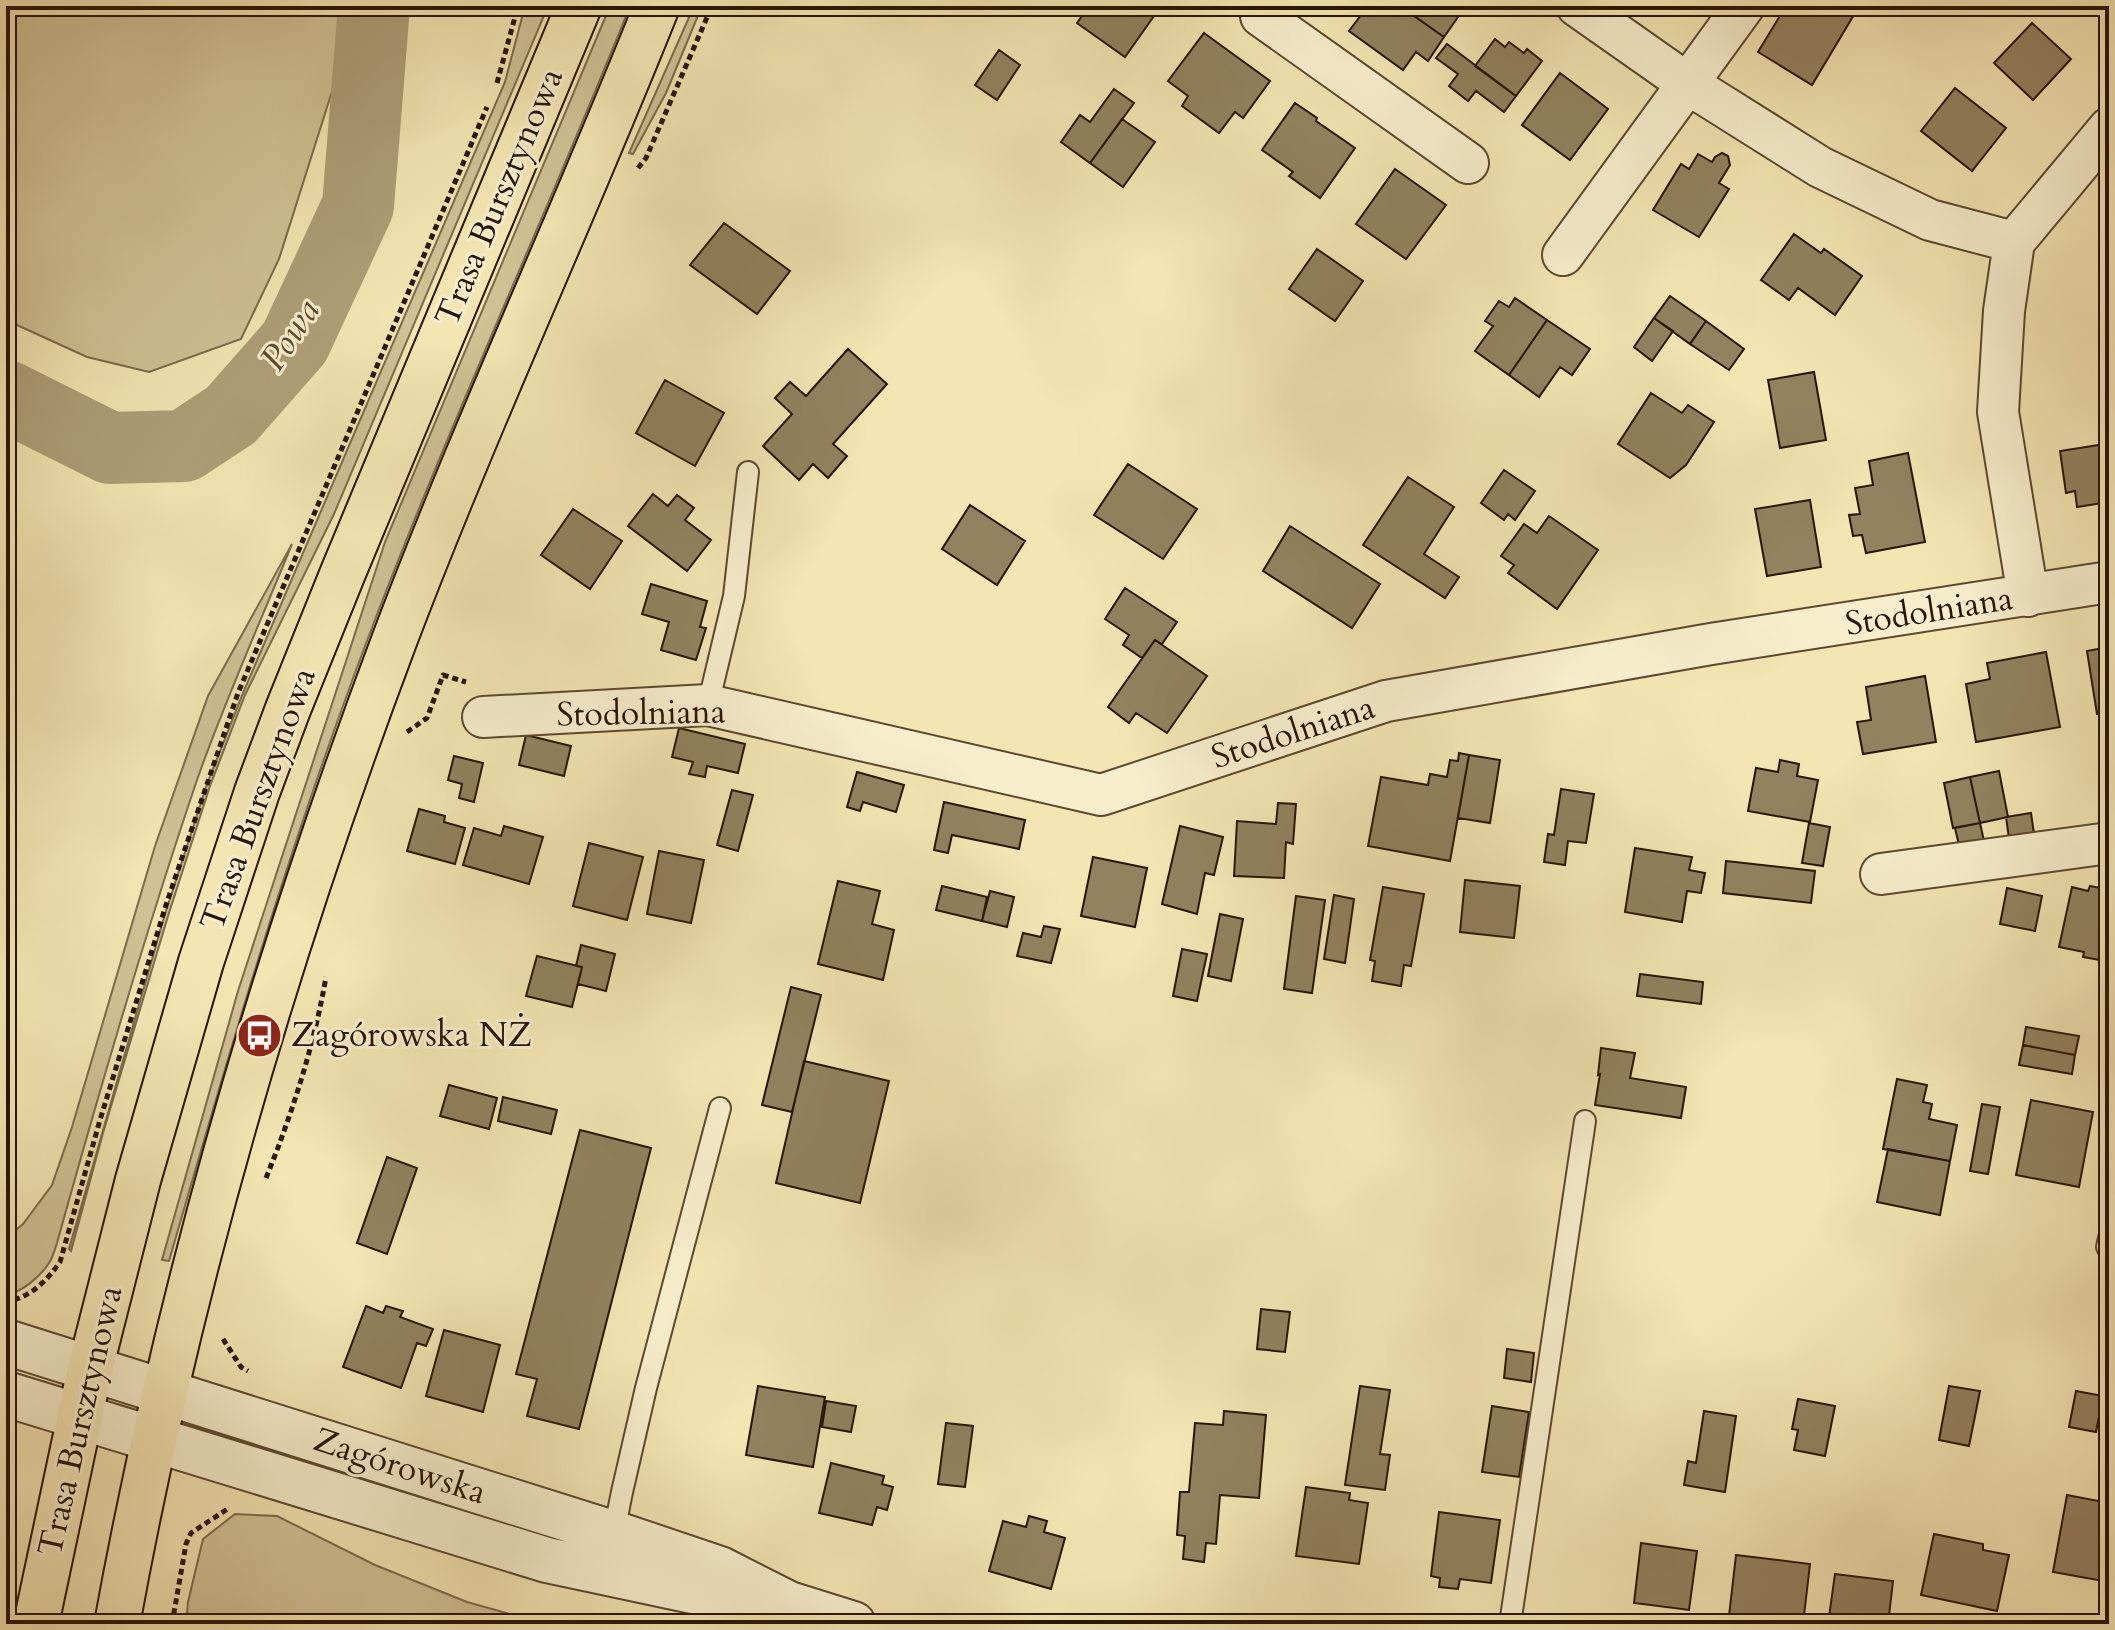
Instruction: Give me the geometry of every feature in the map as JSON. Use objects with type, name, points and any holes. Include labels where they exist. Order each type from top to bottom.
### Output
[{"type":"main road","name":"Trasa Bursztynowa","points":[[36,1624],[113,1275],[162,1091],[257,792],[348,560],[579,6]]},
{"type":"main road","points":[[117,1624],[153,1439],[218,1181],[260,1035],[328,825],[395,639],[444,516],[657,6]]},
{"type":"street","points":[[1577,6],[1688,84],[1820,167],[1930,220],[2014,242]]},
{"type":"street","points":[[1563,255],[1744,6]]},
{"type":"street","points":[[1259,9],[1468,163]]},
{"type":"street","points":[[2028,596],[1998,412],[2004,311],[2014,242],[2109,128]]},
{"type":"street","name":"Stodolniana","points":[[483,717],[708,705],[1101,795],[1386,701],[1711,644],[2109,582]]},
{"type":"street","points":[[1881,874],[2109,843]]},
{"type":"street","name":"Zagórowska","points":[[6,1342],[165,1392],[610,1553],[720,1569],[789,1604],[853,1624]]},
{"type":"street","name":"Zagórowska","points":[[6,1394],[547,1560],[610,1553]]},
{"type":"lane","points":[[708,705],[734,596],[748,472]]},
{"type":"lane","points":[[610,1553],[646,1388],[720,1108]]},
{"type":"lane","points":[[1510,1624],[1585,1121]]},
{"type":"path","points":[[633,175],[646,158],[712,6]]},
{"type":"path","points":[[264,1185],[286,1129],[320,1010],[328,963]]},
{"type":"path","points":[[220,1331],[230,1353],[241,1367],[250,1372]]},
{"type":"path","points":[[6,1440],[13,1455],[6,1499]]},
{"type":"path","points":[[172,1624],[186,1544],[191,1533],[226,1509],[236,1506]]},
{"type":"shaded area","points":[[6,6],[359,6],[279,259],[241,339],[149,372],[87,357],[6,320]]},
{"type":"shaded area","points":[[525,6],[548,6],[334,514],[245,695],[210,786],[103,1133],[71,1251],[69,1249],[165,914],[207,784],[243,693],[505,82]]},
{"type":"shaded area","points":[[610,6],[630,6],[383,598],[277,898],[169,1261],[162,1260],[238,991],[385,542]]},
{"type":"shaded area","points":[[694,6],[702,6],[666,93],[633,154],[629,153]]},
{"type":"shaded area","points":[[292,544],[197,780],[159,895],[53,1256],[36,1278],[18,1291],[6,1295],[6,1238],[23,1224],[52,1185],[155,846],[208,696]]},
{"type":"shaded area","points":[[235,1514],[277,1516],[375,1565],[467,1602],[546,1624],[186,1624],[203,1539]]},
{"type":"building","points":[[1089,6],[1161,6],[1125,57],[1077,23]]},
{"type":"building","points":[[1368,6],[1400,6],[1444,37],[1428,61],[1416,52],[1403,70],[1349,31]]},
{"type":"building","points":[[1400,6],[1453,6],[1450,11],[1458,17],[1444,37]]},
{"type":"building","points":[[1786,6],[1843,6],[1855,13],[1812,85],[1758,52]]},
{"type":"building","points":[[2088,6],[2109,6],[2109,14],[2103,20]]},
{"type":"building","points":[[2032,23],[2071,59],[2033,100],[1994,63]]},
{"type":"building","points":[[1204,33],[1270,81],[1243,118],[1235,112],[1219,133],[1182,106],[1188,96],[1168,81]]},
{"type":"building","points":[[1495,39],[1505,47],[1509,42],[1524,53],[1527,49],[1542,61],[1516,96],[1475,66]]},
{"type":"building","points":[[1447,44],[1516,96],[1504,112],[1476,91],[1468,101],[1449,86],[1458,74],[1436,58]]},
{"type":"building","points":[[999,50],[1020,65],[997,100],[975,85]]},
{"type":"building","points":[[1560,73],[1608,109],[1570,160],[1522,125]]},
{"type":"building","points":[[1955,88],[2006,128],[1972,171],[1921,131]]},
{"type":"building","points":[[1114,89],[1134,103],[1090,163],[1061,142],[1080,115],[1090,122]]},
{"type":"building","points":[[1295,103],[1355,148],[1320,198],[1289,176],[1293,172],[1262,150]]},
{"type":"building","points":[[1122,119],[1155,142],[1123,187],[1090,163]]},
{"type":"building","points":[[1722,153],[1728,156],[1730,165],[1719,183],[1729,189],[1699,237],[1653,210],[1681,164],[1689,169],[1698,154],[1712,162]]},
{"type":"building","points":[[1395,169],[1446,205],[1406,259],[1356,224]]},
{"type":"building","points":[[724,223],[790,271],[757,314],[690,265]]},
{"type":"building","points":[[1794,234],[1821,253],[1824,249],[1862,276],[1835,315],[1798,288],[1789,300],[1761,280]]},
{"type":"building","points":[[1317,249],[1363,281],[1335,321],[1289,289]]},
{"type":"building","points":[[1670,296],[1706,321],[1690,344],[1654,318]]},
{"type":"building","points":[[1515,298],[1547,320],[1509,375],[1475,351],[1493,326],[1485,321],[1499,301],[1509,307]]},
{"type":"building","points":[[1654,318],[1673,331],[1652,361],[1634,347]]},
{"type":"building","points":[[1547,320],[1590,349],[1572,375],[1560,367],[1539,397],[1509,375]]},
{"type":"building","points":[[1706,321],[1744,349],[1729,370],[1690,344]]},
{"type":"building","points":[[848,349],[887,384],[833,444],[847,456],[828,478],[813,464],[799,480],[763,446],[792,414],[775,398],[790,382],[806,396]]},
{"type":"building","points":[[1814,372],[1826,440],[1780,448],[1768,380]]},
{"type":"building","points":[[665,380],[724,413],[695,466],[636,433]]},
{"type":"building","points":[[1651,393],[1682,413],[1688,405],[1714,422],[1686,465],[1670,478],[1618,444]]},
{"type":"building","points":[[2099,445],[2100,452],[2109,451],[2109,502],[2077,507],[2075,491],[2066,493],[2060,451]]},
{"type":"building","points":[[1908,453],[1925,542],[1866,553],[1862,535],[1853,536],[1849,515],[1860,514],[1855,488],[1873,485],[1869,461]]},
{"type":"building","points":[[1128,464],[1197,509],[1163,559],[1094,515]]},
{"type":"building","points":[[1504,470],[1535,491],[1515,520],[1508,514],[1504,520],[1481,503]]},
{"type":"building","points":[[1408,477],[1454,507],[1424,554],[1459,577],[1445,598],[1363,545]]},
{"type":"building","points":[[653,494],[668,506],[677,495],[694,508],[685,520],[711,540],[687,571],[628,526]]},
{"type":"building","points":[[1810,500],[1821,567],[1767,576],[1755,509]]},
{"type":"building","points":[[970,505],[1025,541],[997,585],[942,549]]},
{"type":"building","points":[[573,509],[622,541],[590,589],[541,555]]},
{"type":"building","points":[[1549,516],[1598,550],[1557,609],[1508,573],[1514,565],[1501,556],[1524,524],[1537,533]]},
{"type":"building","points":[[1290,526],[1380,584],[1352,628],[1263,571]]},
{"type":"building","points":[[651,584],[707,601],[700,627],[706,628],[696,660],[661,650],[669,622],[642,614]]},
{"type":"building","points":[[1125,588],[1177,622],[1162,644],[1155,640],[1142,658],[1123,645],[1129,635],[1105,619]]},
{"type":"building","points":[[1155,640],[1207,676],[1167,733],[1136,713],[1129,723],[1108,707]]},
{"type":"building","points":[[2109,647],[2109,712],[2097,714],[2087,651]]},
{"type":"building","points":[[2046,652],[2060,727],[1976,742],[1966,684],[1990,679],[1987,663]]},
{"type":"building","points":[[1925,676],[1936,742],[1863,754],[1857,722],[1871,720],[1866,687]]},
{"type":"building","points":[[679,728],[745,744],[738,773],[707,766],[705,777],[689,774],[693,762],[672,757]]},
{"type":"building","points":[[526,735],[571,746],[564,776],[519,765]]},
{"type":"building","points":[[1459,753],[1469,755],[1450,861],[1368,846],[1381,777],[1428,785],[1430,774],[1447,777],[1450,760],[1458,761]]},
{"type":"building","points":[[1469,755],[1500,760],[1490,823],[1458,818]]},
{"type":"building","points":[[454,756],[483,763],[474,802],[459,798],[462,784],[448,780]]},
{"type":"building","points":[[1780,760],[1799,764],[1797,776],[1818,780],[1810,822],[1748,811],[1756,768],[1778,772]]},
{"type":"building","points":[[1999,771],[2008,817],[1980,823],[1970,777]]},
{"type":"building","points":[[857,772],[904,785],[896,812],[863,802],[860,811],[847,807]]},
{"type":"building","points":[[1970,777],[1980,823],[1953,828],[1944,783]]},
{"type":"building","points":[[1561,789],[1594,794],[1586,843],[1568,841],[1565,865],[1544,862],[1548,834],[1554,835]]},
{"type":"building","points":[[732,790],[753,795],[738,851],[717,845]]},
{"type":"building","points":[[944,802],[1025,820],[1019,849],[952,835],[948,853],[934,850]]},
{"type":"building","points":[[1278,803],[1296,804],[1293,844],[1286,842],[1284,878],[1234,876],[1237,821],[1276,824]]},
{"type":"building","points":[[419,809],[445,816],[444,822],[465,828],[455,864],[407,851]]},
{"type":"building","points":[[2031,813],[2034,834],[2009,838],[2006,817]]},
{"type":"building","points":[[1809,823],[1830,827],[1823,866],[1802,863]]},
{"type":"building","points":[[1980,823],[1984,841],[1959,845],[1955,828]]},
{"type":"building","points":[[504,826],[543,837],[529,884],[463,865],[474,828],[501,836]]},
{"type":"building","points":[[1180,826],[1223,837],[1214,875],[1205,873],[1197,914],[1162,904]]},
{"type":"building","points":[[589,843],[643,857],[627,920],[573,906]]},
{"type":"building","points":[[1635,848],[1692,857],[1689,870],[1705,873],[1701,893],[1687,891],[1682,922],[1625,912]]},
{"type":"building","points":[[659,851],[704,860],[691,923],[647,914]]},
{"type":"building","points":[[1093,857],[1147,868],[1135,927],[1081,916]]},
{"type":"building","points":[[1726,861],[1815,871],[1811,903],[1723,893]]},
{"type":"building","points":[[1465,880],[1520,886],[1514,938],[1460,932]]},
{"type":"building","points":[[838,881],[880,891],[872,924],[894,930],[883,980],[818,964]]},
{"type":"building","points":[[942,886],[987,897],[982,921],[936,910]]},
{"type":"building","points":[[2090,886],[2106,889],[2105,893],[2109,894],[2109,957],[2101,955],[2100,960],[2083,957],[2084,952],[2059,947],[2072,887],[2088,891]]},
{"type":"building","points":[[1383,887],[1424,894],[1411,966],[1404,965],[1401,986],[1372,981],[1375,961],[1370,960]]},
{"type":"building","points":[[2007,888],[2042,896],[2035,931],[2000,924]]},
{"type":"building","points":[[990,891],[1014,897],[1007,927],[982,921]]},
{"type":"building","points":[[1334,895],[1354,899],[1345,963],[1324,959]]},
{"type":"building","points":[[1296,896],[1325,900],[1312,993],[1284,989]]},
{"type":"building","points":[[1220,914],[1243,919],[1231,981],[1208,976]]},
{"type":"building","points":[[1044,926],[1060,929],[1051,963],[1017,956],[1023,933],[1041,937]]},
{"type":"building","points":[[581,945],[615,954],[606,991],[578,984],[582,967],[576,966]]},
{"type":"building","points":[[1182,949],[1207,954],[1197,1001],[1173,996]]},
{"type":"building","points":[[537,956],[582,967],[572,1007],[526,996]]},
{"type":"building","points":[[1640,974],[1703,982],[1701,1004],[1637,996]]},
{"type":"building","points":[[791,987],[821,995],[792,1112],[762,1105]]},
{"type":"building","points":[[2026,1027],[2079,1036],[2075,1055],[2023,1045]]},
{"type":"building","points":[[2023,1045],[2075,1055],[2072,1074],[2019,1065]]},
{"type":"building","points":[[1601,1048],[1635,1053],[1630,1078],[1686,1087],[1681,1118],[1595,1105]]},
{"type":"building","points":[[804,1061],[889,1081],[860,1203],[776,1183]]},
{"type":"building","points":[[1897,1079],[1927,1085],[1923,1102],[1932,1104],[1929,1119],[1957,1125],[1950,1161],[1883,1149]]},
{"type":"building","points":[[449,1085],[497,1098],[489,1129],[440,1116]]},
{"type":"building","points":[[503,1097],[557,1110],[551,1134],[498,1121]]},
{"type":"building","points":[[2031,1100],[2093,1112],[2079,1187],[2016,1175]]},
{"type":"building","points":[[1982,1104],[2000,1107],[1988,1174],[1970,1171]]},
{"type":"building","points":[[580,1130],[651,1148],[579,1429],[527,1416],[537,1379],[516,1374]]},
{"type":"building","points":[[1888,1149],[1950,1161],[1940,1215],[1877,1202]]},
{"type":"building","points":[[387,1157],[417,1168],[387,1254],[357,1243]]},
{"type":"building","points":[[366,1306],[383,1313],[386,1306],[403,1311],[400,1317],[433,1329],[426,1346],[417,1343],[401,1388],[343,1367]]},
{"type":"building","points":[[1261,1309],[1290,1312],[1285,1352],[1257,1349]]},
{"type":"building","points":[[444,1330],[500,1345],[483,1412],[426,1396]]},
{"type":"building","points":[[1507,1349],[1534,1353],[1531,1382],[1504,1378]]},
{"type":"building","points":[[758,1386],[825,1397],[813,1467],[746,1455]]},
{"type":"building","points":[[1360,1386],[1390,1390],[1380,1454],[1390,1455],[1385,1490],[1345,1485]]},
{"type":"building","points":[[1949,1386],[1980,1391],[1969,1446],[1939,1440]]},
{"type":"building","points":[[2076,1391],[2103,1396],[2096,1432],[2069,1427]]},
{"type":"building","points":[[1798,1399],[1835,1406],[1825,1456],[1794,1450],[1798,1430],[1792,1429]]},
{"type":"building","points":[[826,1401],[856,1406],[851,1432],[822,1427]]},
{"type":"building","points":[[1492,1406],[1529,1412],[1519,1477],[1482,1472]]},
{"type":"building","points":[[1224,1411],[1266,1415],[1259,1498],[1220,1495],[1216,1544],[1206,1543],[1204,1562],[1183,1559],[1185,1536],[1177,1535],[1180,1492],[1189,1492],[1195,1423],[1223,1425]]},
{"type":"building","points":[[1704,1411],[1736,1416],[1725,1492],[1684,1485],[1688,1461],[1696,1463]]},
{"type":"building","points":[[946,1423],[973,1426],[965,1487],[938,1484]]},
{"type":"building","points":[[831,1463],[884,1476],[882,1484],[893,1487],[887,1510],[877,1507],[872,1525],[819,1513]]},
{"type":"building","points":[[1306,1487],[1350,1493],[1349,1500],[1368,1503],[1359,1564],[1296,1556]]},
{"type":"building","points":[[2067,1495],[2109,1503],[2109,1582],[2053,1572]]},
{"type":"building","points":[[1439,1512],[1500,1520],[1491,1583],[1460,1579],[1458,1589],[1439,1587],[1440,1578],[1431,1576]]},
{"type":"building","points":[[1029,1516],[1047,1521],[1044,1532],[1065,1538],[1051,1589],[989,1571],[1003,1521],[1026,1527]]},
{"type":"building","points":[[1934,1534],[1983,1544],[1983,1550],[2009,1555],[1997,1611],[1921,1595]]},
{"type":"building","points":[[1641,1543],[1697,1551],[1689,1610],[1634,1603]]},
{"type":"building","points":[[1736,1555],[1810,1564],[1803,1624],[1729,1616]]},
{"type":"building","points":[[1835,1574],[1893,1581],[1888,1624],[1828,1624]]},
{"type":"waterway","name":"Powa","points":[[6,396],[110,448],[184,446],[231,415],[295,342],[358,206],[374,6]]},
{"type":"place","name":"Zagórowska NŻ","points":[[260,1035]]}]
